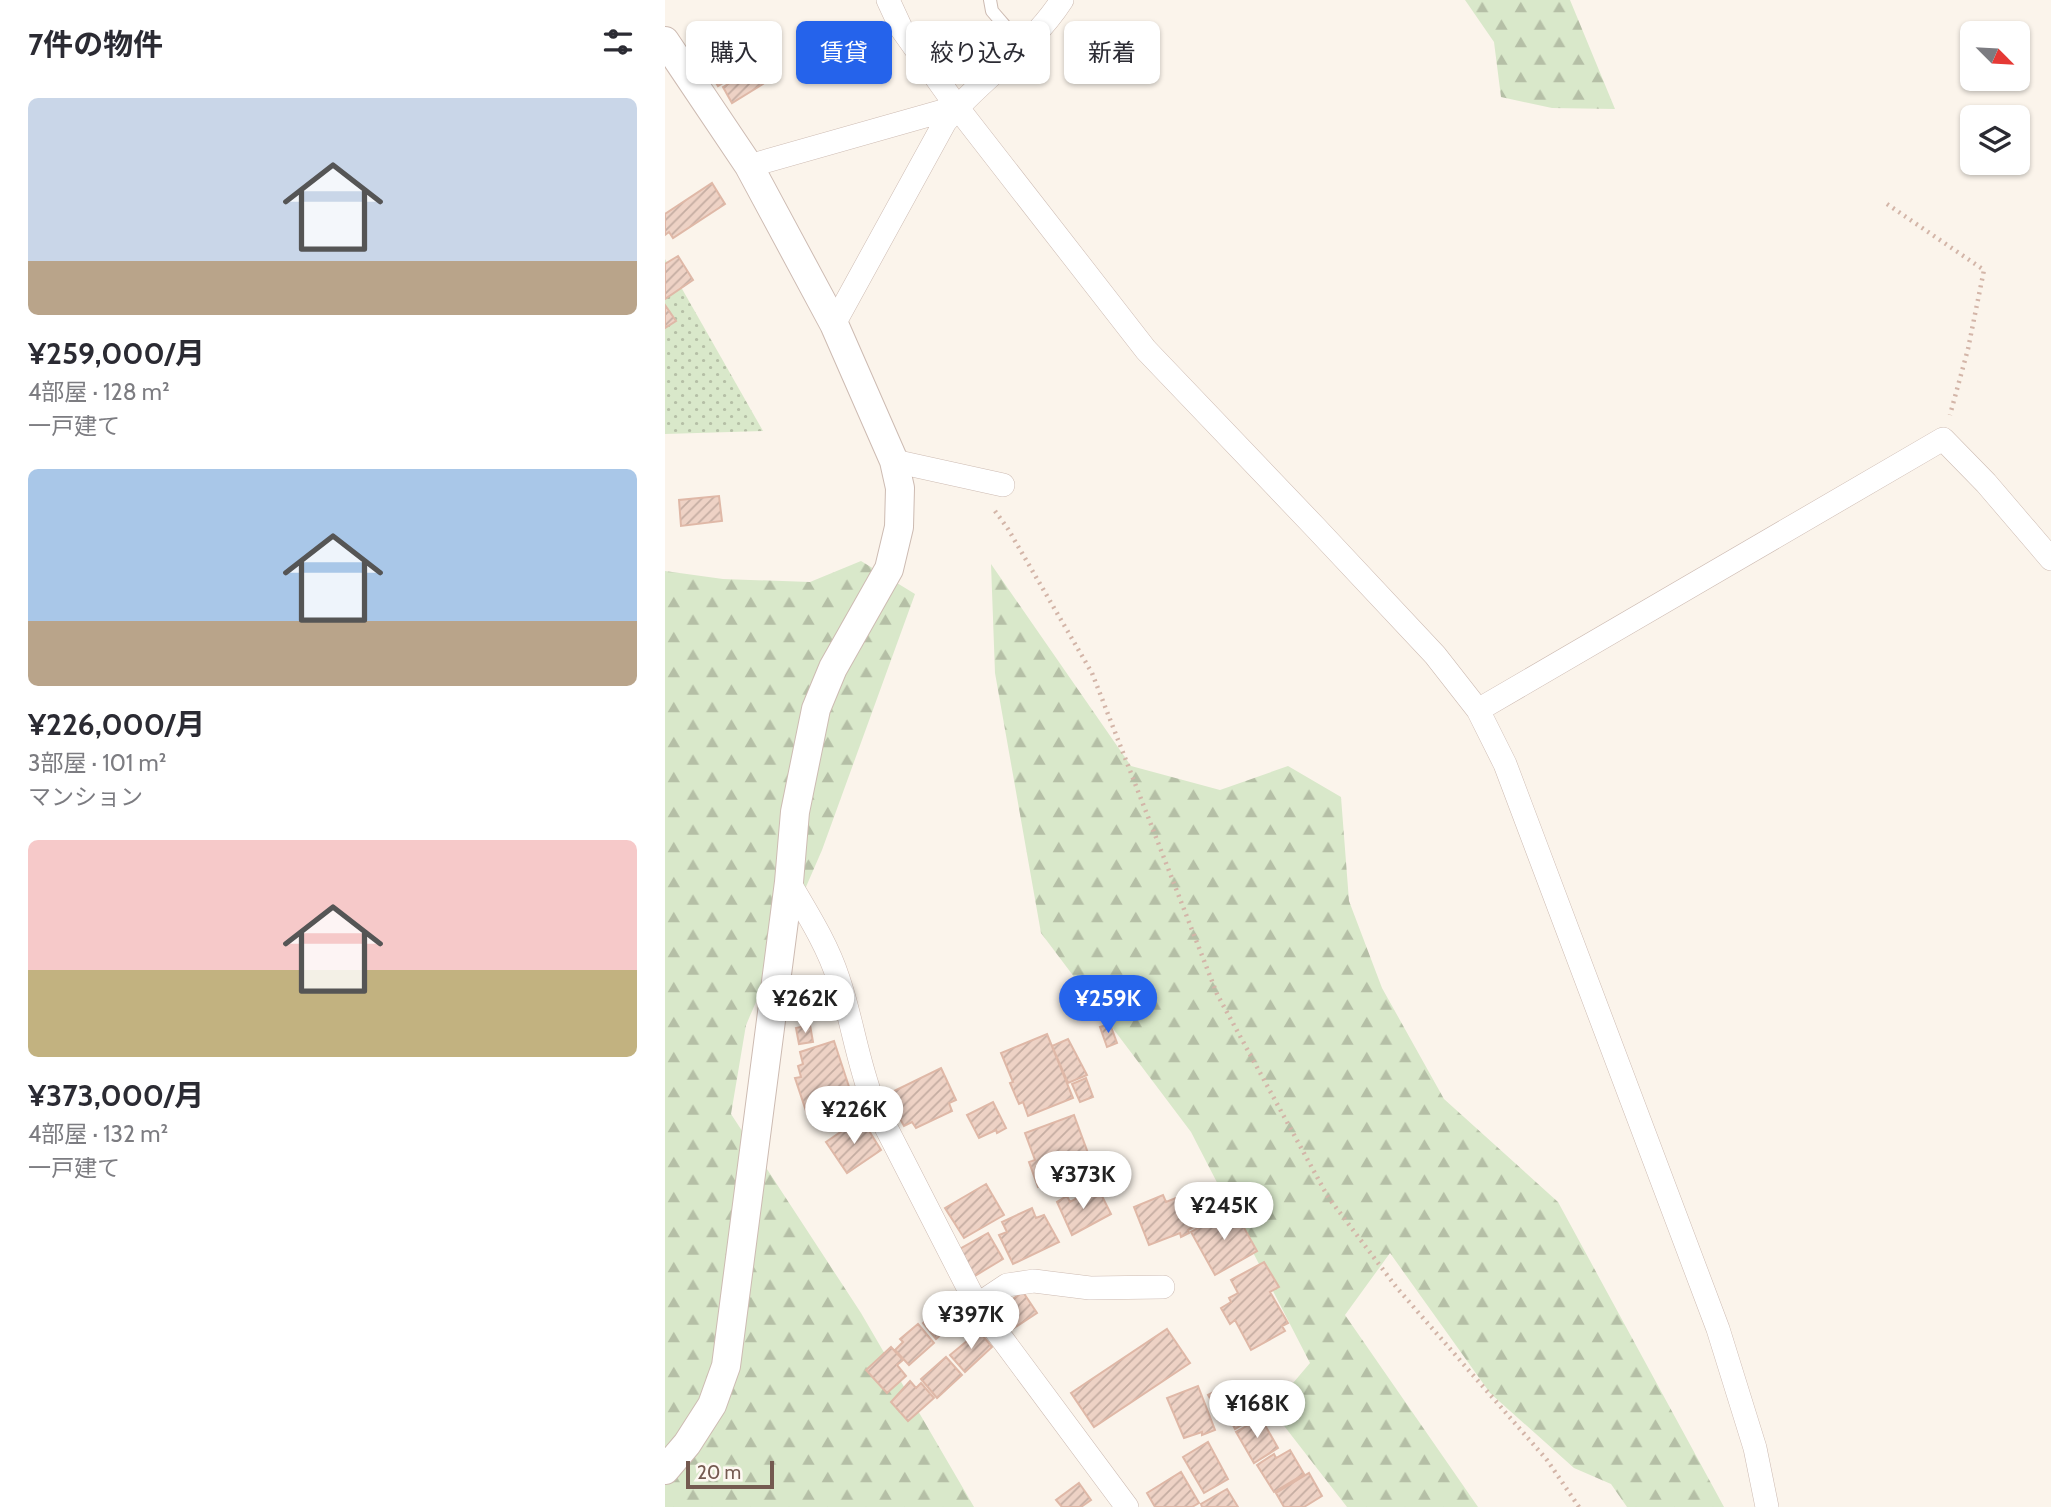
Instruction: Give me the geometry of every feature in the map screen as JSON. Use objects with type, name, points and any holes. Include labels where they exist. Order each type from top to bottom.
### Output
[{"type":"street","points":[[888,0],[901,28],[957,107],[1146,350],[1425,645],[1478,709],[1505,764],[1718,1329],[1755,1448],[1767,1507]]},
{"type":"street","points":[[1045,21],[1062,0]]},
{"type":"street","points":[[665,41],[749,166],[834,324],[894,461],[901,488],[899,527],[888,569],[833,668],[816,709],[795,812],[789,883],[726,1366],[712,1405],[687,1444],[665,1470]]},
{"type":"street","points":[[834,324],[945,122],[957,107],[983,84]]},
{"type":"street","points":[[749,166],[957,107]]},
{"type":"street","points":[[1478,709],[1943,439],[1986,483],[2051,559]]},
{"type":"street","points":[[894,461],[1003,485]]},
{"type":"street","points":[[789,883],[826,948],[839,979],[860,1069],[873,1102],[977,1305],[1128,1507]]},
{"type":"street","points":[[977,1305],[1007,1285],[1034,1281],[1090,1288],[1163,1287]]},
{"type":"lane","points":[[990,0],[992,11],[1001,21]]},
{"type":"path","points":[[1887,204],[1984,270],[1968,349],[1943,439]]},
{"type":"path","points":[[970,478],[1009,529],[1092,673],[1217,994],[1328,1197],[1397,1288],[1546,1460],[1579,1507]]},
{"type":"green space","points":[[1465,0],[1570,0],[1615,109],[1552,108],[1501,97],[1494,42]]},
{"type":"green space","points":[[665,259],[763,431],[665,434]]},
{"type":"green space","points":[[861,561],[915,594],[822,850],[746,1025],[731,1114],[861,1313],[974,1507],[665,1507],[665,571],[723,579],[810,582]]},
{"type":"green space","points":[[991,564],[1131,766],[1220,790],[1288,766],[1341,797],[1349,901],[1382,988],[1444,1099],[1558,1202],[1724,1507],[1627,1507],[1611,1484],[1574,1468],[1490,1393],[1390,1253],[1345,1315],[1478,1507],[1347,1507],[1271,1409],[1310,1363],[1191,1132],[1041,933],[995,673]]},
{"type":"building","points":[[728,84],[763,84],[732,103],[723,87]]},
{"type":"building","points":[[712,183],[725,204],[673,238],[669,232],[665,235],[665,214]]},
{"type":"building","points":[[678,256],[693,280],[665,299],[665,264]]},
{"type":"building","points":[[665,305],[676,321],[665,328]]},
{"type":"building","points":[[719,496],[722,521],[681,526],[679,500]]},
{"type":"building","points":[[1110,1024],[1117,1043],[1107,1047],[1100,1027]]},
{"type":"building","points":[[810,1025],[813,1042],[799,1044],[796,1028]]},
{"type":"building","points":[[1047,1034],[1073,1098],[1028,1116],[1023,1102],[1019,1104],[1010,1083],[1013,1082],[1001,1053]]},
{"type":"building","points":[[1068,1039],[1087,1075],[1068,1083],[1052,1046]]},
{"type":"building","points":[[834,1041],[854,1102],[808,1117],[795,1078],[801,1077],[798,1066],[803,1064],[800,1052]]},
{"type":"building","points":[[941,1068],[956,1100],[949,1103],[952,1111],[916,1128],[912,1122],[904,1126],[899,1117],[894,1120],[886,1104],[892,1101],[888,1094]]},
{"type":"building","points":[[1086,1078],[1093,1097],[1080,1102],[1072,1084]]},
{"type":"building","points":[[993,1102],[1006,1128],[979,1138],[967,1115]]},
{"type":"building","points":[[1074,1115],[1096,1175],[1052,1191],[1049,1183],[1038,1187],[1029,1162],[1035,1160],[1025,1133]]},
{"type":"building","points":[[861,1118],[881,1150],[847,1173],[826,1142]]},
{"type":"building","points":[[986,1184],[1004,1215],[964,1238],[945,1208]]},
{"type":"building","points":[[1206,1186],[1217,1215],[1188,1230],[1189,1233],[1181,1237],[1180,1233],[1149,1245],[1134,1207],[1163,1195],[1166,1202]]},
{"type":"building","points":[[1092,1190],[1095,1197],[1101,1194],[1111,1214],[1072,1235],[1057,1202],[1067,1196],[1070,1202]]},
{"type":"building","points":[[1032,1208],[1036,1218],[1044,1215],[1059,1242],[1013,1264],[999,1235],[1007,1232],[1002,1222]]},
{"type":"building","points":[[1233,1208],[1257,1251],[1215,1275],[1191,1232]]},
{"type":"building","points":[[988,1233],[1003,1259],[973,1277],[958,1250]]},
{"type":"building","points":[[1264,1262],[1279,1287],[1270,1292],[1288,1323],[1282,1326],[1285,1331],[1251,1350],[1235,1320],[1230,1324],[1221,1308],[1231,1302],[1229,1298],[1238,1293],[1231,1280]]},
{"type":"building","points":[[1023,1292],[1037,1313],[1011,1330],[993,1312]]},
{"type":"building","points":[[950,1299],[964,1314],[936,1339],[923,1323]]},
{"type":"building","points":[[918,1324],[934,1343],[909,1365],[895,1350],[903,1342],[900,1339]]},
{"type":"building","points":[[1167,1329],[1190,1363],[1094,1427],[1071,1393]]},
{"type":"building","points":[[979,1331],[992,1347],[965,1372],[950,1355]]},
{"type":"building","points":[[891,1347],[903,1360],[897,1365],[906,1376],[887,1393],[866,1370]]},
{"type":"building","points":[[946,1357],[962,1375],[937,1398],[921,1379]]},
{"type":"building","points":[[910,1381],[916,1388],[921,1383],[934,1398],[908,1421],[891,1402]]},
{"type":"building","points":[[1198,1386],[1215,1430],[1184,1438],[1167,1398]]},
{"type":"building","points":[[1219,1389],[1243,1396],[1255,1417],[1235,1429],[1230,1419],[1224,1423],[1208,1395]]},
{"type":"building","points":[[1261,1418],[1278,1448],[1254,1463],[1236,1432]]},
{"type":"building","points":[[1208,1442],[1228,1479],[1204,1493],[1183,1457]]},
{"type":"building","points":[[1290,1450],[1304,1474],[1274,1492],[1257,1465],[1274,1454],[1276,1458]]},
{"type":"building","points":[[1181,1472],[1199,1503],[1192,1507],[1155,1507],[1147,1493]]},
{"type":"building","points":[[1309,1473],[1322,1496],[1304,1507],[1284,1507],[1276,1493]]},
{"type":"building","points":[[1079,1483],[1091,1500],[1081,1507],[1062,1507],[1056,1500]]},
{"type":"building","points":[[1227,1489],[1238,1507],[1202,1507],[1201,1504]]}]
